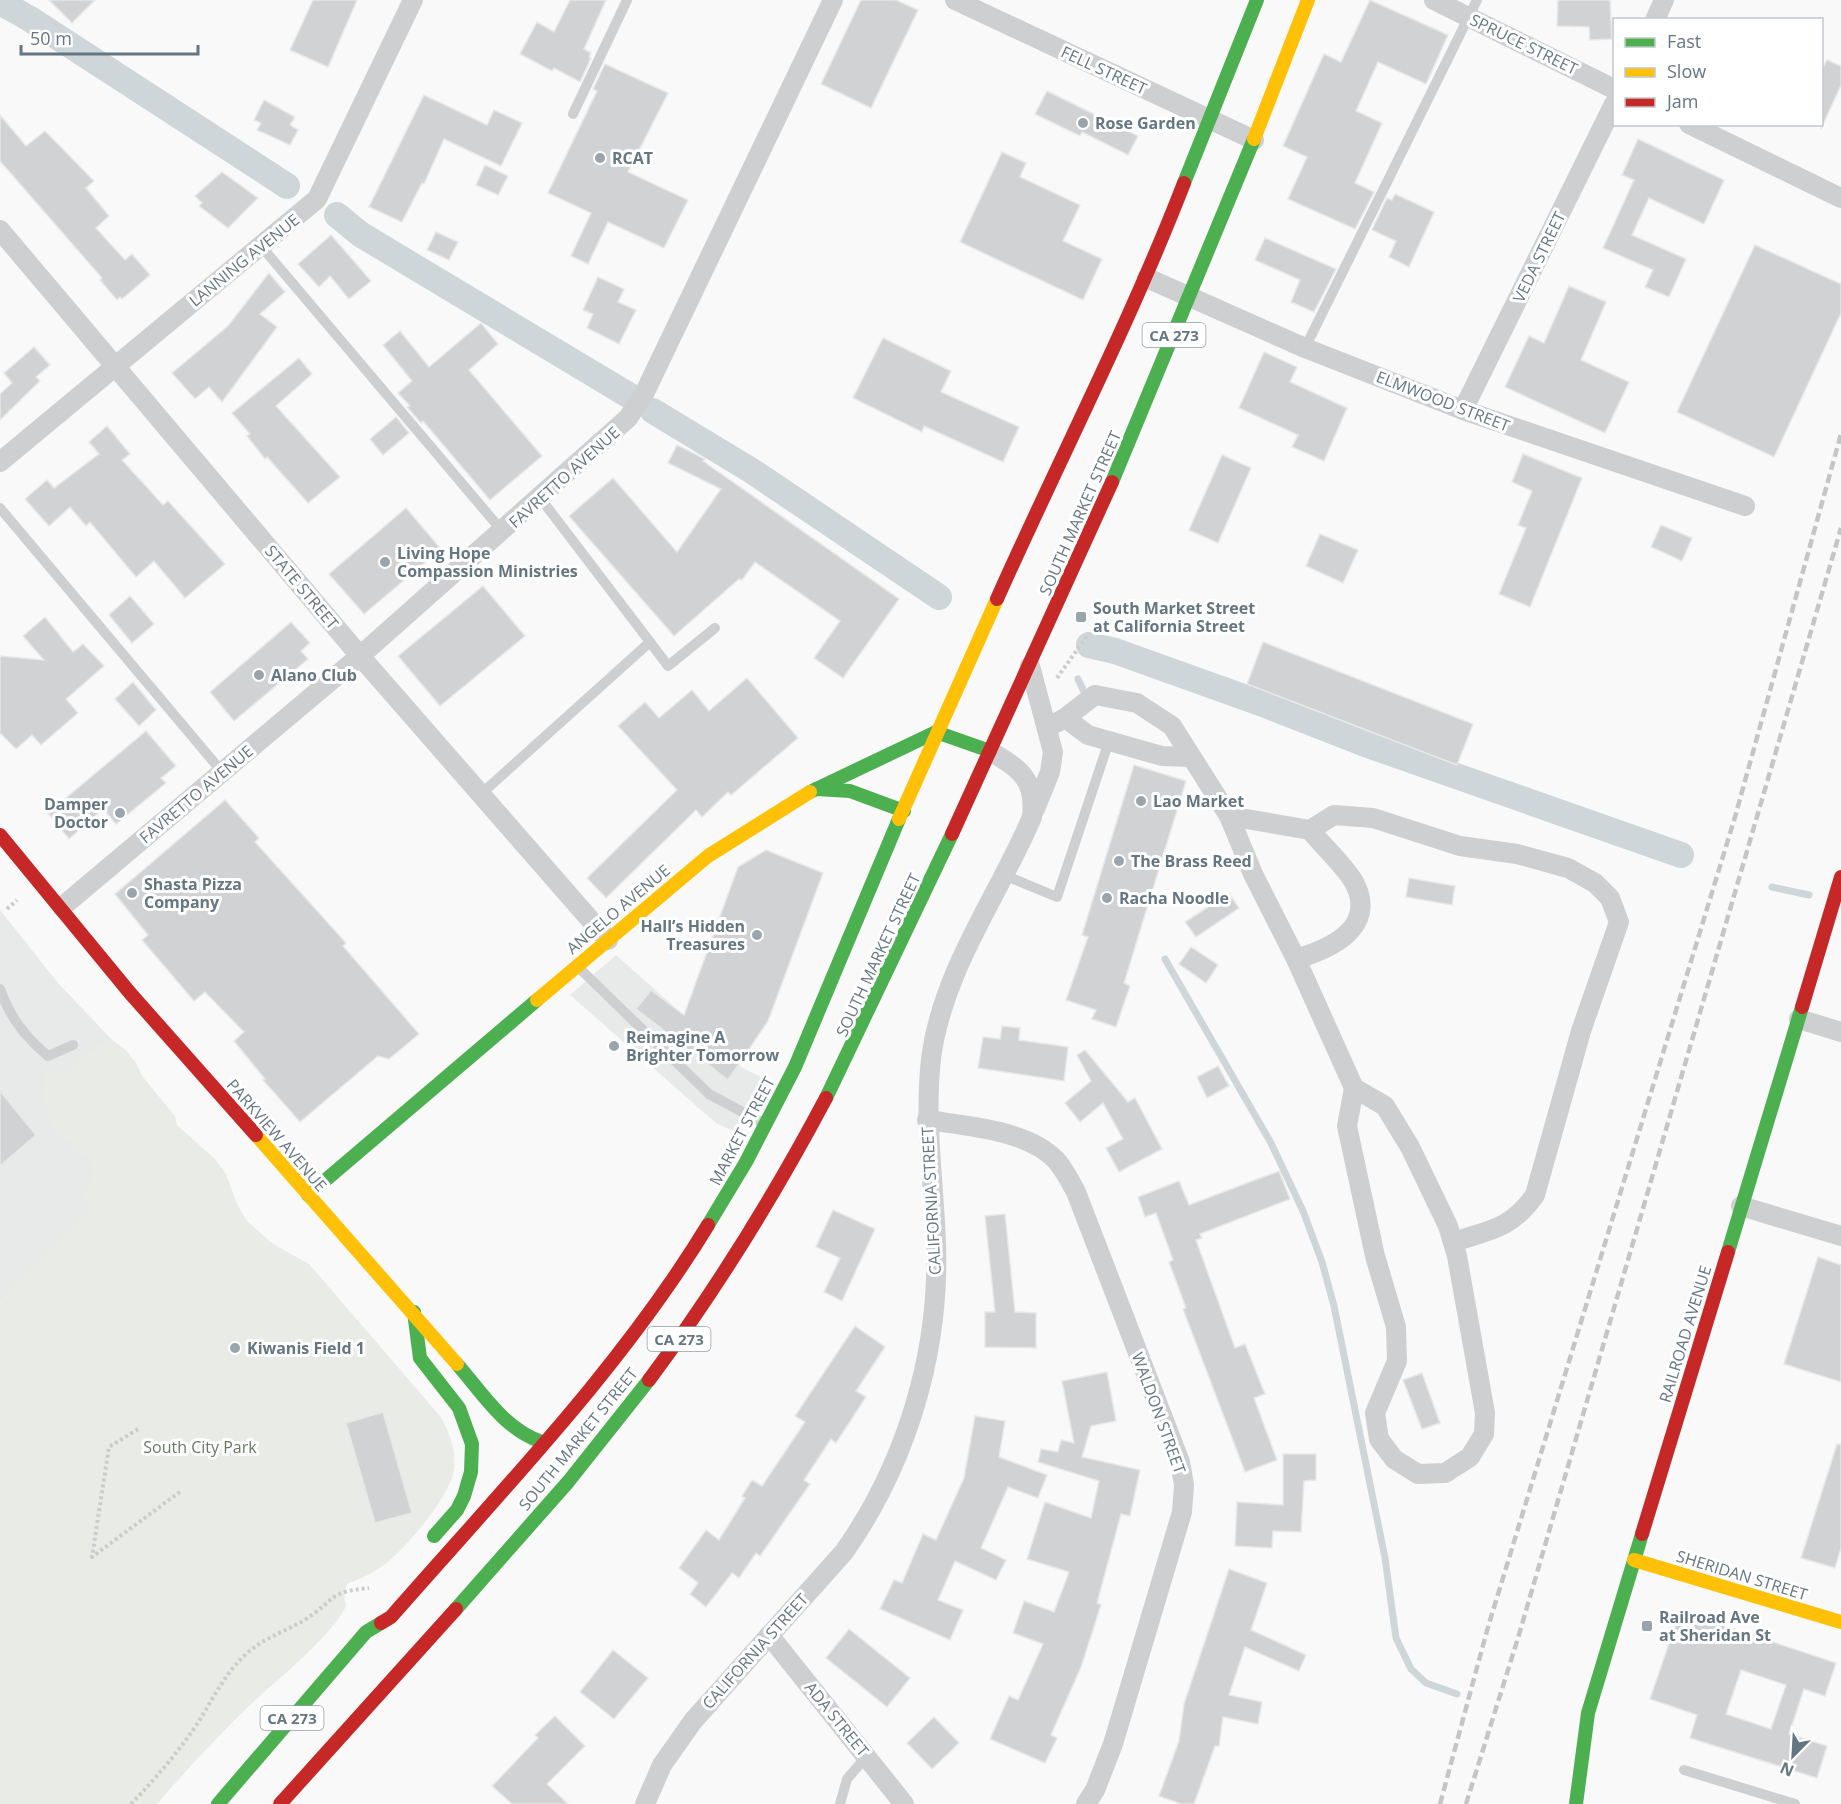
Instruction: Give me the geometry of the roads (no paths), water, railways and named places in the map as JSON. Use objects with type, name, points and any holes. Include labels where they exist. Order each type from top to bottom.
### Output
[{"type":"main road","name":"CA 273","points":[[936,732],[1063,452],[1147,278],[1257,0]]},
{"type":"main road","name":"SOUTH MARKET STREET","points":[[280,1804],[566,1484],[614,1426],[729,1267],[816,1118],[848,1057],[1030,666],[1114,477],[1254,140],[1308,0]]},
{"type":"main road","points":[[936,732],[990,751]]},
{"type":"main road","name":"ANGELO AVENUE","points":[[308,1195],[718,848],[816,789],[879,756],[936,732]]},
{"type":"main road","name":"MARKET STREET","points":[[542,1442],[588,1391],[662,1295],[721,1204],[766,1124],[800,1056],[936,732]]},
{"type":"main road","points":[[816,789],[850,791],[904,811]]},
{"type":"main road","name":"PARKVIEW AVENUE","points":[[0,835],[62,907],[130,993],[414,1312],[509,1425],[525,1436],[542,1442]]},
{"type":"main road","name":"RAILROAD AVENUE","points":[[1576,1804],[1588,1713],[1841,877]]},
{"type":"main road","points":[[414,1312],[420,1358],[459,1408],[472,1444],[471,1472],[464,1496],[457,1510],[428,1543]]},
{"type":"main road","points":[[584,1437],[614,1426]]},
{"type":"main road","name":"SOUTH MARKET STREET","points":[[218,1804],[366,1632],[391,1617],[542,1442]]},
{"type":"main road","points":[[539,1472],[542,1442],[565,1442]]},
{"type":"main road","name":"SHERIDAN STREET","points":[[1634,1560],[1841,1622]]},
{"type":"main road","points":[[366,1632],[376,1606]]},
{"type":"main road","points":[[429,1639],[434,1615]]},
{"type":"street","name":"LANNING AVENUE","points":[[0,462],[316,199],[413,0]]},
{"type":"street","name":"FAVRETTO AVENUE","points":[[62,907],[360,656],[618,429],[640,401],[833,0]]},
{"type":"street","name":"FELL STREET","points":[[955,0],[1254,140]]},
{"type":"street","name":"SPRUCE STREET","points":[[1434,0],[1473,8],[1613,87]]},
{"type":"street","points":[[1656,18],[1664,0]]},
{"type":"street","name":"VEDA STREET","points":[[1463,410],[1613,106]]},
{"type":"street","points":[[1693,126],[1841,198]]},
{"type":"street","name":"STATE STREET","points":[[0,230],[360,656],[608,940]]},
{"type":"street","name":"ELMWOOD STREET","points":[[1147,278],[1305,348],[1463,410],[1746,506]]},
{"type":"street","name":"CALIFORNIA STREET","points":[[645,1804],[662,1766],[687,1728],[728,1678],[844,1552],[863,1524],[879,1496],[915,1405],[930,1339],[935,1287],[936,1245],[927,1120],[932,1059],[940,1017],[954,977],[1032,817],[1052,762],[1053,752],[1030,666]]},
{"type":"street","points":[[1047,729],[1095,695],[1137,703],[1172,726],[1229,816],[1253,874],[1296,959],[1354,1088],[1384,1106],[1422,1171],[1448,1226],[1453,1242],[1485,1413],[1484,1434],[1470,1457],[1445,1473],[1418,1474],[1394,1459],[1379,1439],[1375,1413],[1397,1361],[1396,1327],[1375,1256],[1347,1125],[1354,1088]]},
{"type":"street","points":[[1065,718],[1088,735],[1162,756],[1190,757]]},
{"type":"street","points":[[990,751],[1014,766],[1027,779],[1032,796],[1032,817]]},
{"type":"street","points":[[1310,830],[1334,815],[1373,818],[1460,846],[1517,854],[1568,868],[1595,883],[1610,898],[1619,922],[1581,1031],[1535,1195],[1525,1209],[1504,1226],[1453,1242]]},
{"type":"street","points":[[1229,816],[1310,830],[1355,883],[1361,904],[1356,922],[1346,937],[1323,951],[1296,959]]},
{"type":"street","points":[[1798,1019],[1841,1032]]},
{"type":"street","name":"WALDON STREET","points":[[927,1120],[1022,1138],[1037,1145],[1057,1162],[1076,1192],[1180,1462],[1184,1485],[1182,1512],[1113,1744],[1095,1790],[1086,1804]]},
{"type":"street","points":[[1741,1206],[1841,1236]]},
{"type":"street","name":"ADA STREET","points":[[769,1635],[904,1804]]},
{"type":"lane","points":[[573,114],[627,0]]},
{"type":"lane","points":[[1305,348],[1473,8]]},
{"type":"lane","points":[[261,246],[503,532]]},
{"type":"lane","points":[[541,499],[669,666],[715,628]]},
{"type":"lane","points":[[0,508],[223,773]]},
{"type":"lane","points":[[481,794],[650,642]]},
{"type":"lane","points":[[1004,875],[1057,897],[1109,741]]},
{"type":"lane","points":[[577,966],[709,1094],[766,1124]]},
{"type":"lane","points":[[0,989],[8,1012],[29,1041],[48,1056],[73,1045]]},
{"type":"lane","points":[[840,1804],[847,1779],[867,1755]]},
{"type":"lane","points":[[1684,1770],[1795,1804]]},
{"type":"waterway","points":[[0,2],[30,19],[287,186]]},
{"type":"waterway","points":[[337,215],[360,234],[630,396]]},
{"type":"waterway","points":[[653,411],[752,471],[939,597]]},
{"type":"waterway","points":[[1089,645],[1115,651],[1263,704],[1365,744],[1681,855]]},
{"type":"waterway","points":[[1078,679],[1084,692]]},
{"type":"waterway","points":[[1772,887],[1809,895]]},
{"type":"waterway","points":[[1165,959],[1271,1143],[1303,1211],[1322,1262],[1334,1306],[1385,1558],[1396,1638],[1411,1669],[1426,1683],[1457,1694]]},
{"type":"railway","points":[[1440,1804],[1488,1627],[1735,817],[1841,434]]},
{"type":"railway","points":[[1466,1804],[1518,1638],[1841,528]]},
{"type":"place","name":"Rose Garden","points":[[1083,123]]},
{"type":"place","name":"RCAT","points":[[600,158]]},
{"type":"place","name":"Living Hope Compassion Ministries","points":[[385,562]]},
{"type":"place","name":"South Market Street at California Street","points":[[1081,617]]},
{"type":"place","name":"Alano Club","points":[[259,675]]},
{"type":"place","name":"Lao Market","points":[[1141,801]]},
{"type":"place","name":"Damper Doctor","points":[[120,813]]},
{"type":"place","name":"The Brass Reed","points":[[1119,861]]},
{"type":"place","name":"Shasta Pizza Company","points":[[132,893]]},
{"type":"place","name":"Racha Noodle","points":[[1107,898]]},
{"type":"place","name":"Hall’s Hidden Treasures","points":[[757,935]]},
{"type":"place","name":"Reimagine A Brighter Tomorrow","points":[[614,1046]]},
{"type":"place","name":"Kiwanis Field 1","points":[[235,1348]]},
{"type":"place","name":"Railroad Ave at Sheridan St","points":[[1647,1626]]},
{"type":"park label","name":"South City Park","points":[[200,1447]]}]
